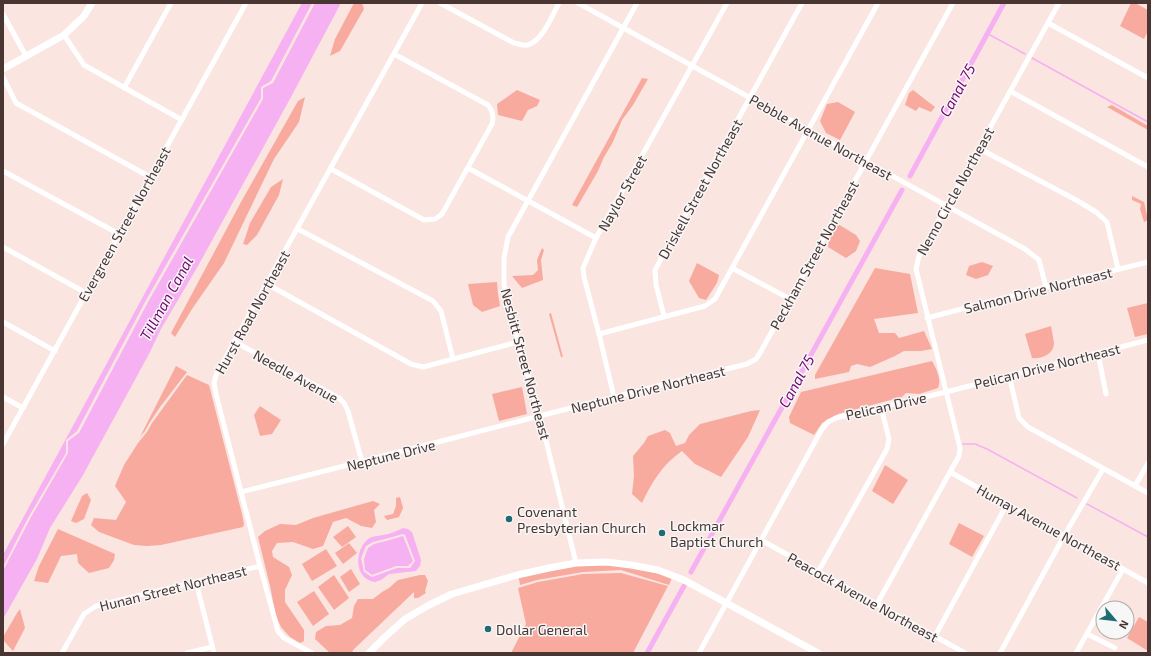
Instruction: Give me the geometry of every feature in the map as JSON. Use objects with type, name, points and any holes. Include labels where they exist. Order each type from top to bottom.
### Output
[{"type":"street","points":[[3,69],[64,35],[84,16],[92,3]]},
{"type":"street","points":[[124,88],[171,3]]},
{"type":"street","name":"Evergreen Street Northeast","points":[[3,444],[246,3]]},
{"type":"street","name":"Hurst Road Northeast","points":[[312,653],[284,638],[278,631],[214,383],[216,375],[422,3]]},
{"type":"street","points":[[440,3],[514,43],[525,46],[534,43],[540,37],[559,3]]},
{"type":"street","name":"Pebble Avenue Northeast","points":[[578,3],[1025,249],[1039,260],[1046,287]]},
{"type":"street","name":"Nesbitt Street Northeast","points":[[576,563],[540,416],[518,342],[504,285],[504,258],[508,237],[637,3]]},
{"type":"street","name":"Naylor Street","points":[[614,397],[583,268],[596,238],[727,3]]},
{"type":"street","name":"Driskell Street Northeast","points":[[664,316],[656,285],[655,270],[802,3]]},
{"type":"street","points":[[599,334],[706,306],[715,299],[878,3]]},
{"type":"street","name":"Peckham Street Northeast","points":[[756,359],[953,3]]},
{"type":"street","name":"Nemo Circle Northeast","points":[[877,604],[959,456],[960,448],[916,269],[919,256],[1059,3]]},
{"type":"street","points":[[3,14],[26,56]]},
{"type":"street","points":[[1048,23],[1148,78]]},
{"type":"street","points":[[64,35],[84,64],[182,120]]},
{"type":"street","points":[[331,169],[424,220],[435,219],[442,214],[468,168],[492,124],[492,110],[488,104],[394,54]]},
{"type":"street","points":[[3,77],[16,103],[150,177]]},
{"type":"street","points":[[1010,91],[1148,167]]},
{"type":"street","points":[[978,148],[1096,212],[1107,222],[1118,269]]},
{"type":"street","points":[[468,168],[596,238]]},
{"type":"street","points":[[3,171],[119,234]]},
{"type":"street","points":[[298,229],[433,301],[441,311],[453,359]]},
{"type":"street","points":[[3,247],[86,293]]},
{"type":"street","name":"Salmon Drive Northeast","points":[[927,318],[1148,262]]},
{"type":"street","points":[[732,268],[790,299]]},
{"type":"street","points":[[267,284],[412,364],[424,367],[518,342]]},
{"type":"street","points":[[3,322],[54,351]]},
{"type":"street","name":"Pelican Drive Northeast","points":[[946,392],[1148,340]]},
{"type":"street","name":"Needle Avenue","points":[[235,342],[339,398],[344,403],[348,411],[362,462]]},
{"type":"street","points":[[1098,353],[1106,394]]},
{"type":"street","name":"Neptune Drive Northeast","points":[[540,416],[747,364],[756,359]]},
{"type":"street","points":[[1009,375],[1019,418],[1028,427],[1148,493]]},
{"type":"street","name":"Pelican Drive","points":[[761,540],[822,429],[828,422],[836,418],[946,392]]},
{"type":"street","points":[[3,397],[23,408]]},
{"type":"street","points":[[818,572],[887,449],[889,439],[881,407]]},
{"type":"street","name":"Neptune Drive","points":[[241,492],[540,416]]},
{"type":"street","points":[[1135,486],[1148,463]]},
{"type":"street","points":[[1000,653],[1064,536],[1103,469]]},
{"type":"street","name":"Humay Avenue Northeast","points":[[950,472],[1148,583]]},
{"type":"street","points":[[934,636],[1007,504]]},
{"type":"street","points":[[700,653],[761,540]]},
{"type":"street","name":"Peacock Avenue Northeast","points":[[761,540],[965,653]]},
{"type":"street","points":[[369,653],[384,637],[405,619],[452,594],[517,574],[576,563],[607,562],[658,570],[684,580],[818,653]]},
{"type":"street","name":"Hunan Street Northeast","points":[[62,653],[84,614],[96,606],[260,566]]},
{"type":"street","points":[[1076,653],[1123,569]]},
{"type":"street","points":[[196,582],[214,653]]},
{"type":"street","points":[[1087,634],[1116,648]]},
{"type":"street","points":[[187,653],[212,647]]},
{"type":"shaded area","points":[[354,3],[362,3],[364,9],[340,51],[330,56],[335,39]]},
{"type":"shaded area","points":[[1131,3],[1135,3],[1148,10],[1148,31],[1144,39],[1120,26]]},
{"type":"shaded area","points":[[642,78],[648,79],[633,105],[622,120],[613,142],[598,171],[577,207],[572,205]]},
{"type":"shaded area","points":[[517,90],[540,100],[537,106],[528,110],[522,121],[498,115],[497,104]]},
{"type":"shaded area","points":[[913,90],[935,107],[931,112],[919,107],[916,111],[905,105],[909,93]]},
{"type":"shaded area","points":[[305,97],[299,122],[274,159],[224,263],[192,309],[175,337],[171,333],[241,202],[298,101]]},
{"type":"shaded area","points":[[838,102],[855,112],[840,140],[826,133],[820,121],[827,104]]},
{"type":"shaded area","points":[[1112,105],[1148,126],[1148,130],[1107,107]]},
{"type":"shaded area","points":[[283,179],[279,195],[257,235],[247,245],[243,244],[250,223],[271,187]]},
{"type":"shaded area","points":[[1132,196],[1144,202],[1148,220],[1144,222],[1140,209],[1141,204],[1132,200]]},
{"type":"shaded area","points":[[838,224],[856,235],[860,241],[856,251],[846,258],[828,247],[829,240]]},
{"type":"shaded area","points":[[542,248],[544,250],[541,260],[543,280],[522,288],[512,276],[533,275],[538,270],[537,260]]},
{"type":"shaded area","points":[[982,262],[993,266],[988,275],[976,279],[966,275],[969,266]]},
{"type":"shaded area","points":[[697,263],[719,275],[717,283],[706,300],[699,298],[689,281]]},
{"type":"shaded area","points":[[875,268],[910,274],[918,313],[874,319],[879,333],[895,333],[899,338],[924,331],[932,349],[921,351],[904,351],[870,367],[857,364],[851,366],[849,372],[815,379],[815,375]]},
{"type":"shaded area","points":[[497,282],[500,306],[482,312],[473,305],[468,284]]},
{"type":"shaded area","points":[[1148,303],[1148,334],[1135,337],[1127,308]]},
{"type":"shaded area","points":[[551,313],[563,357],[561,357],[549,314]]},
{"type":"shaded area","points":[[1051,326],[1054,343],[1052,350],[1043,357],[1032,358],[1025,334]]},
{"type":"shaded area","points":[[932,361],[939,378],[938,388],[919,394],[906,393],[902,397],[838,414],[822,423],[814,435],[790,423],[789,417],[801,392]]},
{"type":"shaded area","points":[[176,366],[187,372],[160,407],[140,437]]},
{"type":"shaded area","points":[[187,375],[209,385],[242,514],[244,524],[243,527],[161,545],[147,546],[134,545],[99,532],[91,525],[94,518],[116,520],[126,502],[115,486],[124,465]]},
{"type":"shaded area","points":[[522,387],[527,414],[499,421],[492,394]]},
{"type":"shaded area","points":[[260,406],[281,420],[272,434],[260,436],[254,415]]},
{"type":"shaded area","points":[[760,410],[748,437],[721,477],[695,464],[682,451],[675,456],[658,474],[642,503],[632,494],[634,476],[633,456],[648,436],[665,430],[670,433],[676,446],[685,443],[689,435],[700,424]]},
{"type":"shaded area","points":[[885,465],[908,480],[893,504],[872,491]]},
{"type":"shaded area","points":[[87,493],[91,500],[84,519],[76,523],[71,521],[82,496]]},
{"type":"shaded area","points":[[400,497],[403,508],[399,517],[387,520],[384,516],[393,514],[396,506],[396,498]]},
{"type":"shaded area","points":[[373,501],[380,504],[374,510],[376,522],[372,528],[361,526],[346,518],[333,522],[323,546],[313,549],[293,542],[277,543],[272,551],[273,557],[289,567],[292,575],[285,590],[285,602],[304,630],[304,641],[300,643],[290,637],[281,627],[276,616],[258,537],[265,531],[280,524],[296,525],[313,518]]},
{"type":"shaded area","points":[[959,523],[984,536],[972,557],[949,544]]},
{"type":"shaded area","points":[[348,526],[356,537],[342,547],[333,537]]},
{"type":"shaded area","points":[[58,529],[115,554],[114,560],[109,568],[89,573],[78,563],[77,554],[61,556],[48,583],[34,581],[39,566]]},
{"type":"shaded area","points":[[349,543],[357,553],[343,564],[335,553]]},
{"type":"shaded area","points":[[326,549],[337,566],[312,581],[302,564]]},
{"type":"shaded area","points":[[576,565],[624,566],[649,571],[672,578],[669,585],[621,570],[583,572],[537,580],[520,585],[517,577]]},
{"type":"shaded area","points":[[351,569],[360,584],[349,592],[340,577]]},
{"type":"shaded area","points":[[621,573],[668,586],[633,653],[511,653],[526,624],[518,588],[538,582],[583,574]]},
{"type":"shaded area","points":[[334,575],[349,598],[334,610],[318,587]]},
{"type":"shaded area","points":[[425,575],[428,581],[425,591],[426,593],[418,598],[414,598],[414,592],[353,650],[352,653],[330,653],[315,639],[316,632],[326,626],[340,625],[352,618],[354,606],[358,599],[373,599],[398,580]]},
{"type":"shaded area","points":[[314,591],[329,614],[313,626],[297,602]]},
{"type":"shaded area","points":[[20,609],[25,628],[13,651],[3,640],[3,637]]},
{"type":"shaded area","points":[[1139,617],[1148,622],[1148,651],[1130,640],[1135,640],[1135,624]]},
{"type":"water","points":[[302,3],[312,3],[271,81],[261,87],[261,98],[145,302],[77,431],[66,440],[66,453],[28,518],[3,567],[3,555]]},
{"type":"water","name":"Tillman Canal","points":[[315,3],[341,3],[198,266],[161,329],[83,475],[50,528],[37,559],[3,619],[3,571],[30,519],[68,453],[68,441],[79,433],[147,304],[263,99],[263,88],[273,83]]},
{"type":"water","points":[[403,528],[412,532],[421,560],[420,566],[416,571],[389,574],[381,580],[375,582],[368,580],[363,576],[358,564],[360,550],[363,544],[371,537],[388,534]],"holes":[[[403,534],[405,535],[415,561],[410,568],[397,568],[372,577],[364,572],[361,558],[366,546],[373,542]]]},
{"type":"water","points":[[403,536],[413,561],[408,566],[396,566],[372,575],[365,570],[364,559],[368,548],[374,544]]},
{"type":"waterway","name":"Canal 75","points":[[910,176],[1004,3]]},
{"type":"waterway","points":[[988,34],[1025,54]]},
{"type":"waterway","points":[[1032,58],[1148,122]]},
{"type":"waterway","name":"Canal 75","points":[[691,572],[902,190]]},
{"type":"waterway","points":[[963,444],[975,444],[987,449],[1077,498]]},
{"type":"waterway","points":[[1087,504],[1148,537]]},
{"type":"waterway","name":"Canal 75","points":[[647,653],[684,586]]},
{"type":"place","name":"Covenant Presbyterian Church","points":[[509,519]]},
{"type":"place","name":"Lockmar Baptist Church","points":[[662,533]]},
{"type":"place","name":"Dollar General","points":[[488,629]]}]
